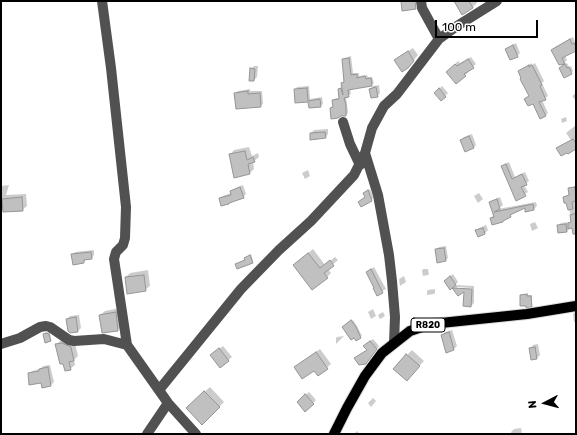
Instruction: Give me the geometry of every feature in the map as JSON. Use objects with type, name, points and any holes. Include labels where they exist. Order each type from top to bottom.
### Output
[{"type":"main road","name":"R820","points":[[334,434],[365,376],[382,353],[410,331],[431,324],[527,314],[576,306]]},
{"type":"street","points":[[102,1],[126,207],[125,238],[123,245],[116,252],[114,259],[127,345],[168,404],[196,434]]},
{"type":"street","points":[[421,1],[422,8],[439,39]]},
{"type":"street","points":[[159,390],[241,289],[354,176],[365,153],[372,128],[384,106],[397,94],[439,39],[497,1]]},
{"type":"street","points":[[343,122],[350,144],[360,165]]},
{"type":"street","points":[[365,153],[378,195],[389,255],[395,317],[394,343]]},
{"type":"street","points":[[1,344],[20,338],[40,327],[46,326],[50,327],[69,340],[104,339],[127,345]]},
{"type":"street","points":[[147,434],[168,404]]},
{"type":"building","points":[[401,1],[415,1],[416,9],[402,11]]},
{"type":"building","points":[[454,1],[469,1],[473,8],[462,15]]},
{"type":"building","points":[[570,39],[572,44],[575,43],[576,51],[562,58],[565,64],[559,65],[551,50]]},
{"type":"building","points":[[513,45],[518,57],[510,60],[505,49]]},
{"type":"building","points":[[408,51],[414,61],[402,72],[394,60]]},
{"type":"building","points":[[349,58],[351,75],[357,74],[357,78],[365,76],[366,79],[371,78],[372,86],[348,90],[349,97],[344,98],[346,105],[346,116],[331,119],[330,108],[333,107],[332,100],[339,99],[338,89],[341,88],[343,95],[341,83],[344,82],[342,59]]},
{"type":"building","points":[[468,59],[474,68],[464,74],[466,76],[456,84],[446,72],[455,64],[457,66]]},
{"type":"building","points":[[565,64],[567,68],[569,67],[572,74],[564,78],[559,68]]},
{"type":"building","points":[[529,65],[529,67],[532,65],[542,85],[540,86],[546,100],[539,102],[546,116],[540,119],[533,104],[528,106],[524,99],[529,96],[520,79],[521,78],[518,71]]},
{"type":"building","points":[[250,68],[255,69],[254,81],[249,81]]},
{"type":"building","points":[[376,87],[378,97],[371,98],[369,89]]},
{"type":"building","points":[[307,88],[308,101],[320,99],[321,107],[309,108],[308,102],[295,103],[294,89]]},
{"type":"building","points":[[439,88],[446,97],[441,101],[434,93]]},
{"type":"building","points":[[248,91],[248,94],[260,93],[261,107],[236,109],[234,93]]},
{"type":"building","points":[[325,132],[326,138],[310,140],[310,133]]},
{"type":"building","points":[[469,136],[474,148],[465,152],[460,140]]},
{"type":"building","points":[[573,139],[576,143],[576,149],[561,156],[556,148]]},
{"type":"building","points":[[245,151],[247,160],[253,157],[255,162],[248,164],[250,174],[234,178],[229,154]]},
{"type":"building","points":[[506,164],[512,179],[522,174],[527,185],[521,187],[526,196],[516,201],[501,166]]},
{"type":"building","points":[[240,187],[244,198],[221,206],[219,198],[231,195],[230,191]]},
{"type":"building","points":[[575,187],[576,201],[572,202],[573,209],[568,210],[566,203],[564,203],[563,197],[569,195],[568,188]]},
{"type":"building","points":[[368,190],[372,201],[361,207],[358,202],[365,197],[363,193]]},
{"type":"building","points":[[22,197],[23,211],[3,212],[2,199]]},
{"type":"building","points":[[497,199],[500,209],[494,212],[533,204],[534,210],[525,212],[525,208],[510,215],[511,217],[503,222],[492,225],[490,218],[494,217],[489,202]]},
{"type":"building","points":[[576,213],[576,234],[573,234],[572,228],[568,229],[568,223],[571,222],[570,215]]},
{"type":"building","points":[[566,224],[567,232],[558,233],[557,225]]},
{"type":"building","points":[[483,228],[485,234],[478,237],[475,230]]},
{"type":"building","points":[[444,248],[446,261],[437,263],[435,249]]},
{"type":"building","points":[[91,252],[92,259],[84,260],[84,263],[73,265],[71,254]]},
{"type":"building","points":[[308,253],[320,268],[330,260],[334,266],[324,273],[328,278],[312,290],[293,265]]},
{"type":"building","points":[[250,255],[253,263],[237,269],[235,264],[245,260],[244,258]]},
{"type":"building","points":[[371,269],[383,293],[377,296],[366,272]]},
{"type":"building","points":[[144,275],[146,291],[127,294],[125,277]]},
{"type":"building","points":[[450,276],[456,285],[450,290],[444,281]]},
{"type":"building","points":[[452,288],[472,289],[471,307],[463,306],[464,292],[458,296]]},
{"type":"building","points":[[527,294],[527,296],[531,296],[532,307],[526,308],[526,306],[520,306],[520,295]]},
{"type":"building","points":[[116,312],[118,331],[102,333],[99,315]]},
{"type":"building","points":[[76,317],[78,332],[70,333],[68,331],[66,319]]},
{"type":"building","points":[[351,320],[361,338],[356,341],[354,338],[351,340],[342,327]]},
{"type":"building","points":[[449,332],[454,350],[446,353],[441,335]]},
{"type":"building","points":[[43,334],[49,334],[51,341],[45,343]]},
{"type":"building","points":[[370,341],[377,349],[366,364],[359,365],[354,358],[367,350],[363,346]]},
{"type":"building","points":[[62,343],[71,347],[74,361],[69,362],[71,370],[65,371],[63,364],[60,364],[55,344]]},
{"type":"building","points":[[535,347],[537,359],[531,360],[529,348]]},
{"type":"building","points":[[219,348],[229,361],[220,368],[210,355]]},
{"type":"building","points":[[316,352],[328,369],[318,376],[314,371],[302,379],[294,367]]},
{"type":"building","points":[[406,354],[420,366],[407,381],[393,369]]},
{"type":"building","points":[[48,367],[51,386],[42,388],[41,383],[29,385],[28,373],[39,371],[39,369]]},
{"type":"building","points":[[204,391],[220,407],[202,425],[186,408]]},
{"type":"building","points":[[305,394],[314,404],[305,412],[297,402]]}]
